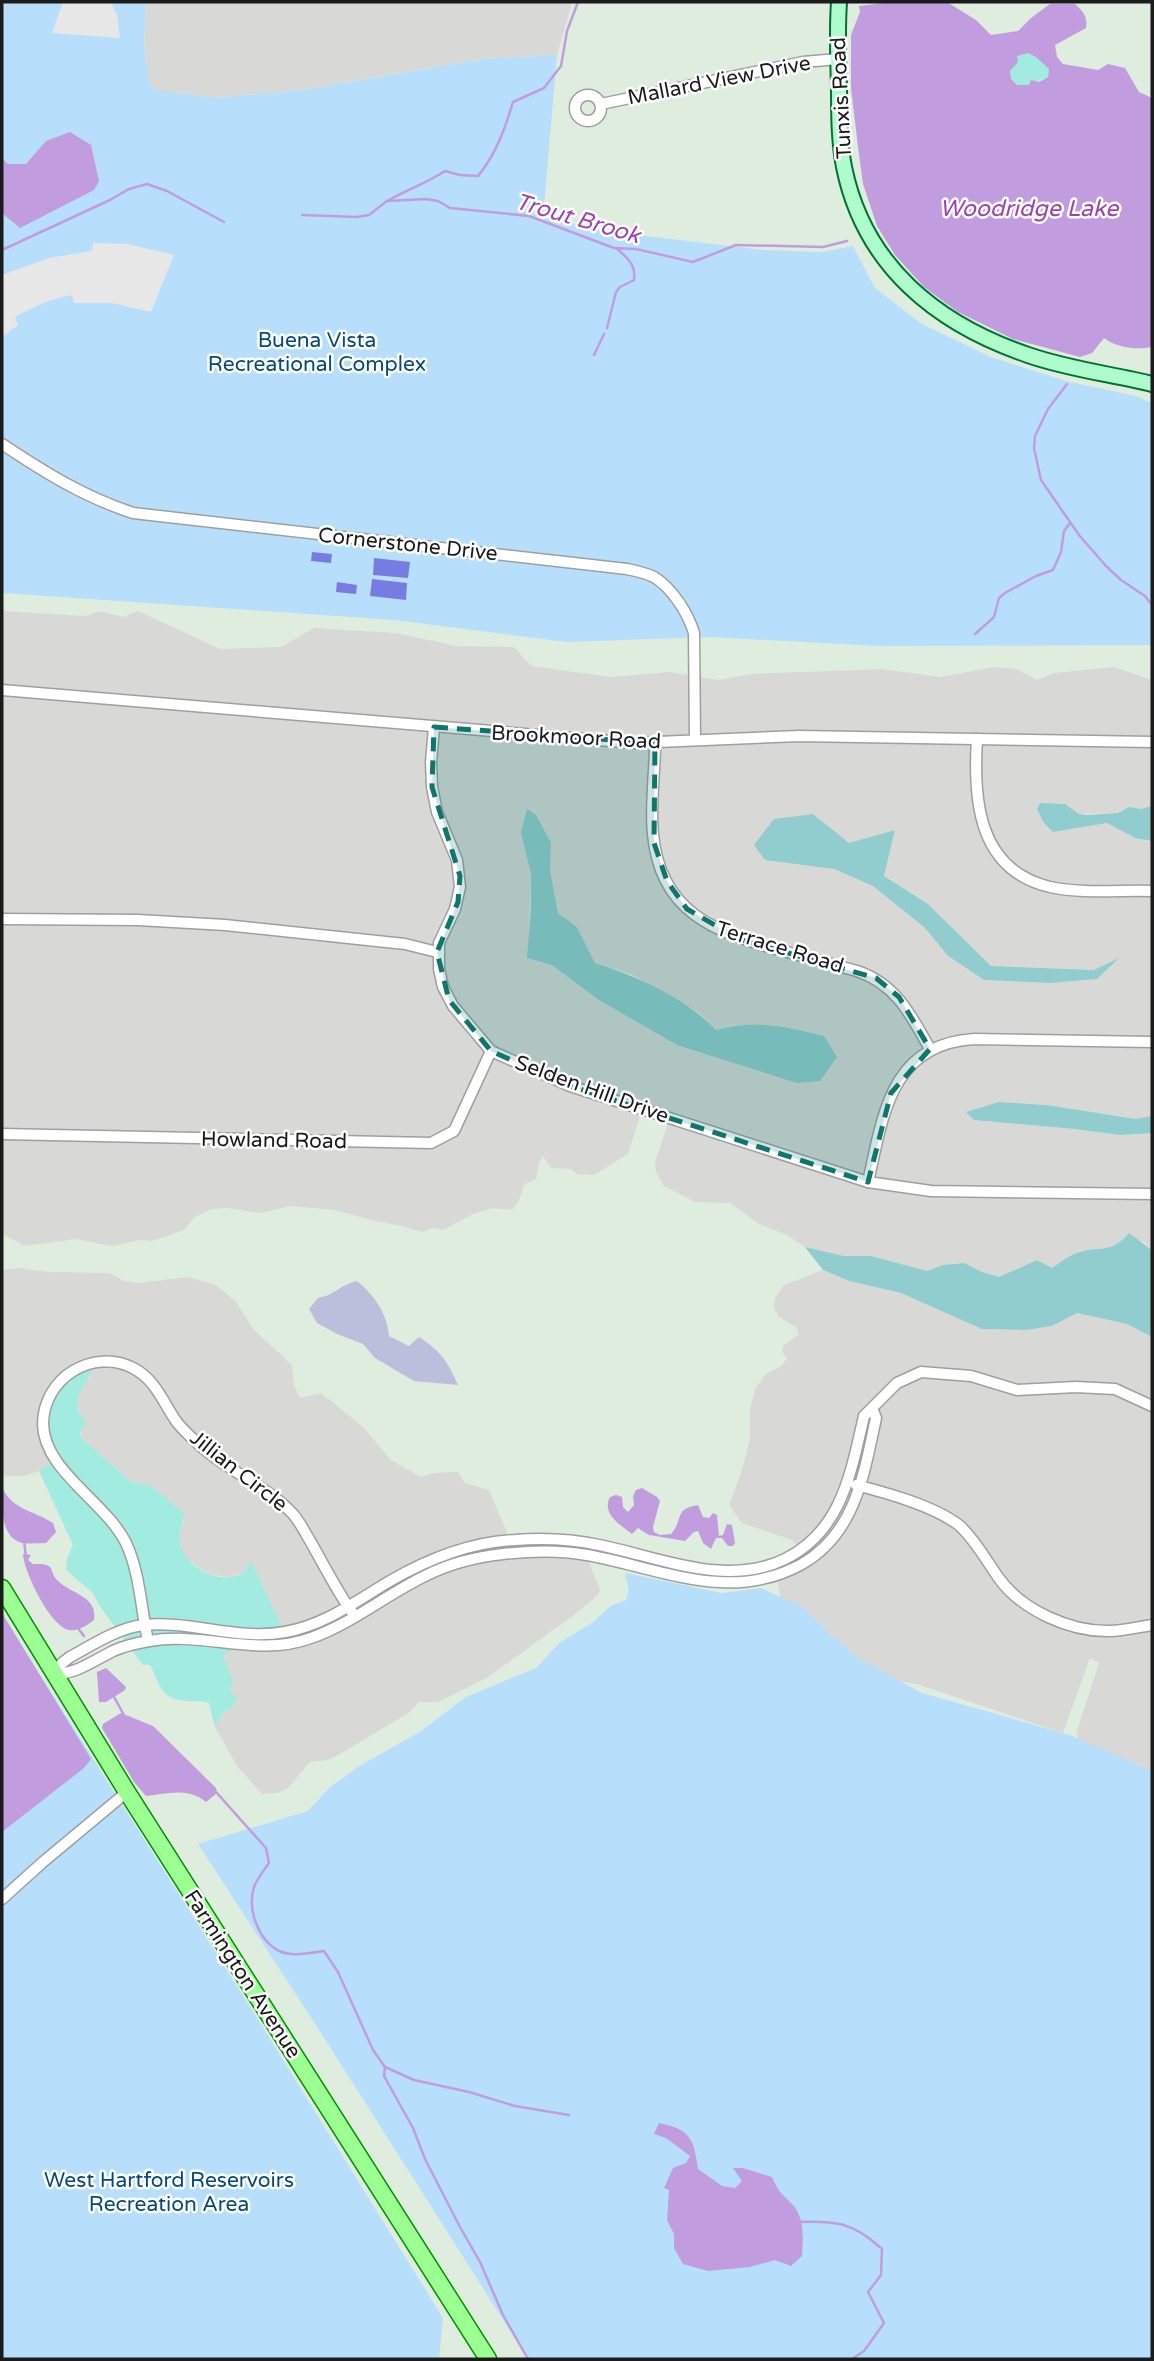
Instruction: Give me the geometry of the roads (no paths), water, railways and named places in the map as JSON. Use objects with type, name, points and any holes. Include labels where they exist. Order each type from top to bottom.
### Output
[{"type":"main road","name":"Farmington Avenue","points":[[2,1588],[127,1792],[488,2359]]},
{"type":"street","name":"Tunxis Road","points":[[839,2],[841,140],[849,186],[864,224],[877,247],[908,286],[950,320],[1009,348],[1053,363],[1152,384]]},
{"type":"street","name":"Mallard View Drive","points":[[601,104],[803,62],[838,59]]},
{"type":"street","name":"Cornerstone Drive","points":[[2,444],[59,482],[98,501],[133,513],[619,568],[649,575],[657,579],[678,602],[691,622],[694,633],[695,740]]},
{"type":"street","name":"Brookmoor Road","points":[[2,690],[655,743],[799,736],[1152,742]]},
{"type":"street","points":[[2,919],[138,920],[225,925],[405,944],[437,952],[442,934],[455,909],[460,887],[457,860],[437,812],[432,787],[434,727]]},
{"type":"street","points":[[977,739],[976,785],[979,817],[994,847],[1010,865],[1031,879],[1058,888],[1152,891]]},
{"type":"street","name":"Terrace Road","points":[[655,743],[652,819],[654,843],[662,870],[680,901],[698,918],[724,933],[876,978],[899,997],[930,1049]]},
{"type":"street","name":"Selden Hill Drive","points":[[437,952],[439,969],[449,1000],[491,1051],[570,1086],[868,1182],[931,1191],[1152,1194]]},
{"type":"street","points":[[868,1182],[891,1093],[910,1065],[930,1049],[948,1042],[974,1039],[1152,1042]]},
{"type":"street","name":"Howland Road","points":[[2,1134],[430,1143],[454,1131],[491,1051]]},
{"type":"street","name":"Jillian Circle","points":[[148,1641],[137,1577],[126,1543],[106,1515],[57,1465],[47,1443],[43,1424],[52,1391],[62,1378],[86,1363],[113,1362],[134,1368],[155,1386],[177,1422],[197,1443],[260,1485],[293,1514],[356,1617]]},
{"type":"street","points":[[55,1674],[61,1664],[70,1657],[133,1627],[189,1626],[260,1634],[285,1632],[311,1625],[349,1607],[398,1577],[447,1554],[472,1546],[510,1540],[560,1539],[597,1544],[724,1572],[763,1568],[785,1559],[811,1542],[837,1510],[848,1484],[864,1416],[897,1383],[921,1372],[971,1376],[1017,1390],[1076,1387],[1115,1389],[1152,1406]]},
{"type":"street","points":[[55,1674],[72,1672],[117,1650],[148,1641],[171,1638],[246,1646],[286,1644],[309,1639],[356,1617],[444,1567],[469,1559],[502,1554],[538,1552],[586,1555],[711,1583],[753,1582],[801,1564],[818,1553],[847,1517],[861,1487],[876,1419],[872,1408]]},
{"type":"street","points":[[848,1484],[902,1498],[959,1526],[985,1554],[1014,1597],[1057,1623],[1109,1631],[1152,1625]]},
{"type":"street","points":[[2,1899],[127,1792]]},
{"type":"water","name":"Woodridge Lake","points":[[891,2],[947,2],[976,20],[991,35],[1018,31],[1050,4],[1075,4],[1080,9],[1086,17],[1086,28],[1055,45],[1057,57],[1063,64],[1098,70],[1108,64],[1125,68],[1139,92],[1152,98],[1152,347],[1127,347],[1104,338],[1092,353],[1080,357],[1013,339],[958,312],[924,287],[895,255],[877,226],[863,184],[851,88],[851,35],[860,12],[859,6]],"holes":[[[1028,53],[1049,69],[1048,77],[1039,82],[1031,80],[1029,85],[1017,85],[1011,79],[1010,71],[1018,62],[1017,56]]]},
{"type":"water","points":[[70,132],[91,145],[99,181],[94,190],[20,228],[2,213],[2,159],[8,164],[26,164],[46,141]]},
{"type":"water","points":[[2,1487],[17,1505],[53,1523],[56,1532],[46,1543],[22,1543],[10,1534],[4,1520]]},
{"type":"water","points":[[642,1488],[660,1501],[654,1532],[660,1535],[671,1534],[682,1512],[698,1505],[703,1517],[709,1518],[713,1513],[717,1515],[719,1536],[723,1535],[727,1524],[732,1525],[735,1543],[728,1546],[722,1538],[716,1538],[711,1549],[703,1543],[698,1531],[685,1541],[649,1535],[638,1528],[632,1534],[610,1514],[608,1503],[610,1497],[622,1497],[623,1507],[628,1512],[634,1505],[633,1496],[636,1490]]},
{"type":"water","points":[[23,1554],[31,1555],[28,1560],[33,1564],[49,1566],[58,1581],[88,1601],[94,1612],[94,1620],[82,1628],[69,1630],[54,1619],[39,1597]]},
{"type":"water","points":[[2,1613],[91,1759],[84,1768],[2,1832]]},
{"type":"water","points":[[106,1668],[126,1687],[106,1702],[99,1702],[97,1672]]},
{"type":"water","points":[[121,1713],[153,1726],[216,1788],[217,1793],[206,1802],[192,1794],[184,1793],[146,1796],[134,1782],[102,1728],[103,1724]]},
{"type":"water","points":[[659,2123],[678,2128],[689,2137],[695,2150],[698,2169],[722,2186],[735,2188],[742,2181],[733,2168],[743,2168],[772,2177],[800,2216],[802,2256],[791,2266],[775,2260],[750,2267],[708,2271],[683,2264],[674,2248],[674,2234],[667,2220],[669,2190],[664,2188],[673,2168],[686,2163],[690,2156],[666,2138],[654,2134]]},
{"type":"waterway","points":[[389,200],[445,171],[478,176],[499,141],[513,102],[544,88],[561,66],[567,31],[578,2]]},
{"type":"waterway","name":"Trout Brook","points":[[2,250],[129,189],[147,184],[167,191],[224,222]]},
{"type":"waterway","name":"Trout Brook","points":[[302,215],[357,217],[369,215],[387,201],[426,199],[438,201],[450,208],[529,216],[614,248],[636,249],[693,262],[736,245],[823,247],[847,241]]},
{"type":"waterway","points":[[607,328],[616,292],[634,280],[634,270],[630,262],[616,248]]},
{"type":"waterway","points":[[594,355],[604,334]]},
{"type":"waterway","points":[[1067,384],[1048,409],[1035,436],[1034,448],[1041,480],[1079,535],[1106,566],[1145,596],[1152,605]]},
{"type":"waterway","points":[[975,634],[994,617],[999,598],[1005,593],[1053,570],[1061,552],[1064,531],[1070,523]]},
{"type":"waterway","points":[[24,1540],[26,1558]]},
{"type":"waterway","points":[[77,1627],[84,1636]]},
{"type":"waterway","points":[[113,1695],[125,1717]]},
{"type":"waterway","points":[[216,1792],[266,1848],[269,1863],[255,1884],[252,1896],[253,1914],[260,1932],[272,1946],[284,1953],[324,1951],[338,1972],[373,2050],[385,2067],[414,2080],[515,2106],[569,2115]]},
{"type":"waterway","points":[[385,2067],[384,2076],[480,2262],[503,2315],[528,2359]]},
{"type":"waterway","points":[[798,2222],[834,2223],[853,2228],[882,2249],[881,2275],[868,2292],[884,2323],[864,2351],[852,2359]]},
{"type":"park label","name":"Buena Vista Recreational Complex","points":[[317,352]]},
{"type":"park label","name":"West Hartford Reservoirs Recreation Area","points":[[169,2192]]}]
